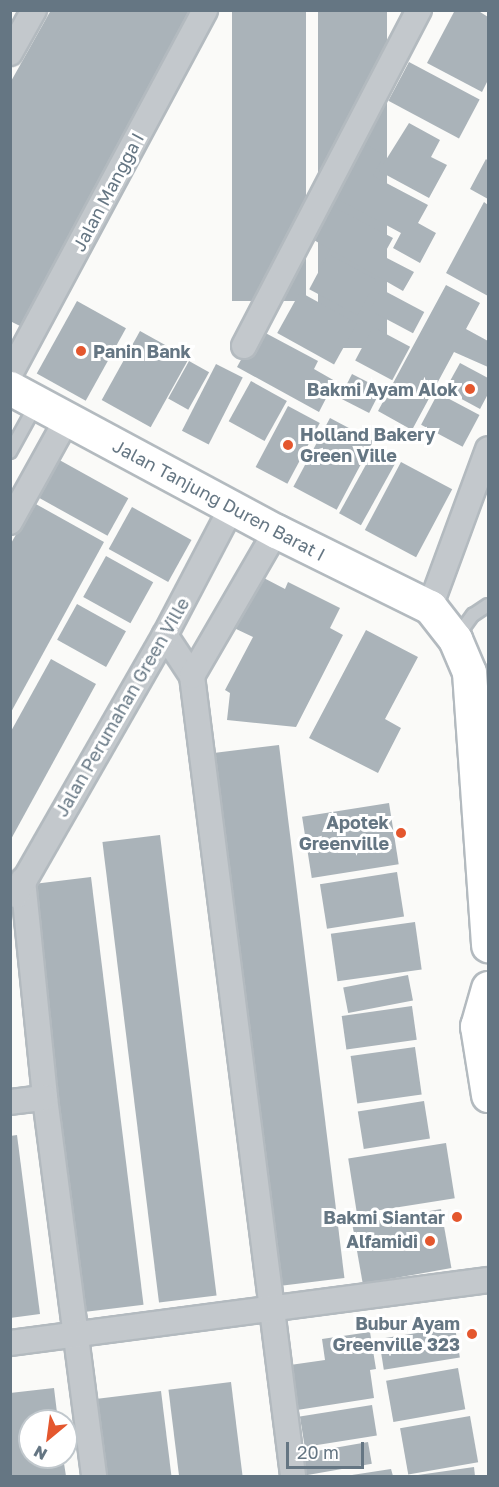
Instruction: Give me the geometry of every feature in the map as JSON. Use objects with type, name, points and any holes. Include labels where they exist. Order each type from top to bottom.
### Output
[{"type":"street","points":[[10,53],[34,10]]},
{"type":"street","name":"Jalan Mangga I","points":[[10,374],[205,10]]},
{"type":"street","points":[[244,346],[419,10]]},
{"type":"street","name":"Jalan Tanjung Duren Barat I","points":[[24,396],[276,531],[430,607]]},
{"type":"street","points":[[10,522],[67,419]]},
{"type":"street","points":[[489,449],[430,607],[455,639],[469,672],[482,738],[489,945]]},
{"type":"street","name":"Jalan Perumahan Green Ville","points":[[10,905],[165,635],[232,507]]},
{"type":"street","points":[[192,675],[276,531]]},
{"type":"street","points":[[165,635],[192,675],[293,1476]]},
{"type":"street","points":[[24,880],[45,1098],[94,1476]]},
{"type":"street","points":[[489,988],[483,1025],[489,1095]]},
{"type":"street","points":[[10,1102],[45,1098]]},
{"type":"street","points":[[10,1343],[271,1306],[489,1280]]},
{"type":"lane","points":[[10,452],[24,396]]},
{"type":"lane","points":[[455,639],[473,615],[489,605]]},
{"type":"building","points":[[51,10],[201,10],[24,328],[10,321],[10,83]]},
{"type":"building","points":[[232,10],[306,10],[306,301],[232,301]]},
{"type":"building","points":[[318,10],[387,10],[387,348],[318,348]]},
{"type":"building","points":[[455,10],[477,10],[488,17],[488,80],[482,92],[427,63]]},
{"type":"building","points":[[409,62],[480,100],[459,138],[388,101]]},
{"type":"building","points":[[409,123],[440,140],[431,157],[447,165],[429,198],[379,171]]},
{"type":"building","points":[[364,143],[384,155],[373,176],[428,205],[418,223],[436,233],[420,263],[393,248],[401,233],[336,198]]},
{"type":"building","points":[[486,159],[488,161],[488,199],[470,189]]},
{"type":"building","points":[[484,202],[488,205],[488,296],[446,273]]},
{"type":"building","points":[[330,205],[393,238],[383,256],[414,272],[403,291],[312,239]]},
{"type":"building","points":[[328,254],[377,280],[358,315],[309,289]]},
{"type":"building","points":[[446,285],[480,303],[466,329],[488,341],[488,367],[454,352],[412,430],[378,411]]},
{"type":"building","points":[[381,289],[424,312],[413,333],[370,310]]},
{"type":"building","points":[[300,292],[357,324],[334,365],[277,333]]},
{"type":"building","name":"Panin Bank","points":[[77,301],[126,328],[86,401],[37,374]]},
{"type":"building","points":[[373,327],[410,347],[392,380],[355,361]]},
{"type":"building","points":[[258,329],[318,361],[314,369],[335,381],[319,412],[237,367]]},
{"type":"building","points":[[140,331],[189,358],[151,427],[102,400]]},
{"type":"building","points":[[189,361],[209,372],[188,410],[168,399]]},
{"type":"building","points":[[460,363],[488,378],[488,394],[480,409],[445,390]]},
{"type":"building","points":[[216,364],[243,378],[209,444],[182,431]]},
{"type":"building","points":[[352,374],[381,389],[369,413],[340,398]]},
{"type":"building","points":[[251,381],[287,401],[265,441],[229,421]]},
{"type":"building","points":[[438,393],[479,415],[463,447],[421,425]]},
{"type":"building","name":"Holland Bakery Green Ville","points":[[288,406],[320,423],[287,484],[256,467]]},
{"type":"building","points":[[330,418],[373,441],[337,510],[293,487]]},
{"type":"building","points":[[373,452],[395,464],[361,525],[339,513]]},
{"type":"building","points":[[54,457],[128,498],[107,536],[33,495]]},
{"type":"building","points":[[401,462],[452,489],[416,557],[365,530]]},
{"type":"building","points":[[34,503],[104,542],[10,714],[10,545]]},
{"type":"building","points":[[132,507],[191,540],[168,582],[109,549]]},
{"type":"building","points":[[106,556],[153,582],[130,623],[83,597]]},
{"type":"building","points":[[260,576],[285,589],[288,582],[340,608],[330,628],[343,635],[296,727],[227,720],[230,693],[225,690],[253,637],[234,628]]},
{"type":"building","points":[[77,604],[126,631],[106,667],[57,640]]},
{"type":"building","points":[[366,630],[418,657],[385,719],[401,728],[378,773],[309,738]]},
{"type":"building","points":[[51,659],[96,684],[10,841],[10,733]]},
{"type":"building","points":[[279,745],[344,1278],[271,1287],[206,754]]},
{"type":"building","points":[[389,803],[399,864],[312,878],[302,817]]},
{"type":"building","points":[[160,835],[217,1296],[159,1303],[102,842]]},
{"type":"building","points":[[397,872],[404,916],[327,929],[320,884]]},
{"type":"building","points":[[91,877],[144,1305],[82,1312],[29,885]]},
{"type":"building","points":[[415,922],[422,970],[338,981],[331,934]]},
{"type":"building","points":[[408,975],[413,1001],[348,1013],[343,988]]},
{"type":"building","points":[[412,1006],[417,1040],[346,1050],[342,1016]]},
{"type":"building","points":[[415,1047],[422,1095],[357,1104],[351,1056]]},
{"type":"building","points":[[424,1101],[430,1139],[364,1149],[358,1111]]},
{"type":"building","points":[[17,1135],[40,1314],[10,1318],[10,1136]]},
{"type":"building","points":[[446,1143],[455,1198],[357,1214],[348,1158]]},
{"type":"building","points":[[441,1209],[451,1268],[363,1284],[352,1225]]},
{"type":"building","points":[[455,1327],[460,1358],[384,1370],[379,1339]]},
{"type":"building","points":[[370,1332],[376,1369],[370,1370],[374,1398],[297,1410],[290,1365],[325,1360],[322,1339]]},
{"type":"building","points":[[458,1368],[465,1409],[393,1422],[386,1381]]},
{"type":"building","points":[[231,1382],[243,1476],[179,1476],[168,1390]]},
{"type":"building","points":[[54,1388],[57,1409],[18,1409],[18,1469],[65,1469],[66,1476],[10,1476],[10,1393]]},
{"type":"building","points":[[161,1391],[171,1476],[101,1476],[92,1400]]},
{"type":"building","points":[[372,1405],[377,1436],[305,1447],[300,1416]]},
{"type":"building","points":[[470,1416],[478,1462],[408,1475],[400,1428]]},
{"type":"building","points":[[368,1442],[372,1464],[302,1476],[298,1454]]},
{"type":"building","points":[[474,1467],[475,1476],[418,1476],[418,1475]]},
{"type":"building","points":[[391,1469],[393,1476],[352,1475]]},
{"type":"place","name":"Panin Bank","points":[[81,351]]},
{"type":"place","name":"Bakmi Ayam Alok","points":[[470,389]]},
{"type":"place","name":"Holland Bakery Green Ville","points":[[288,445]]},
{"type":"place","name":"Apotek Greenville","points":[[401,833]]},
{"type":"place","name":"Bakmi Siantar","points":[[457,1217]]},
{"type":"place","name":"Alfamidi","points":[[430,1241]]},
{"type":"place","name":"Bubur Ayam Greenville 323","points":[[472,1334]]}]
